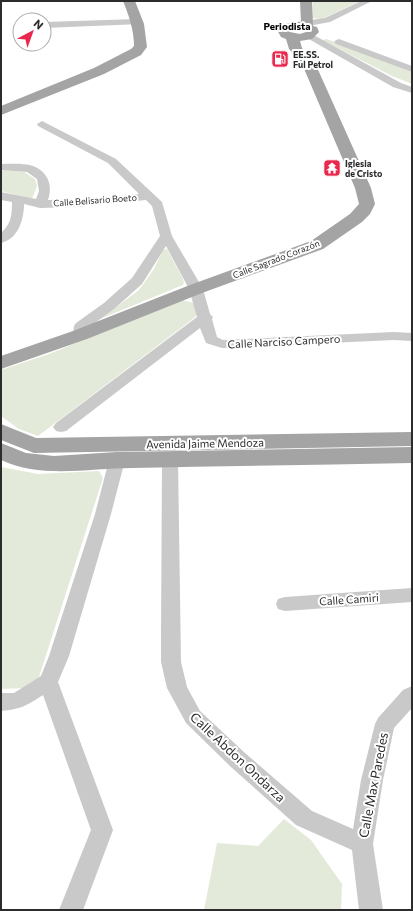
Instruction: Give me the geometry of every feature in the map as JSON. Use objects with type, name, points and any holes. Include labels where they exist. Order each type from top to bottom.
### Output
[{"type":"main road","points":[[1,111],[99,71],[136,52],[141,47],[141,33],[129,1]]},
{"type":"main road","points":[[306,1],[303,32],[307,42],[322,42]]},
{"type":"main road","name":"Calle Sagrado Corazón","points":[[1,363],[80,335],[196,289],[316,245],[356,218],[364,210],[367,204],[363,188],[308,63],[303,32]]},
{"type":"main road","name":"Avenida Jaime Mendoza","points":[[1,431],[34,446],[412,440]]},
{"type":"main road","name":"Avenida Jaime Mendoza","points":[[1,451],[20,459],[32,462],[49,463],[117,460],[412,455]]},
{"type":"street","points":[[303,32],[368,1]]},
{"type":"street","points":[[52,25],[138,22]]},
{"type":"street","points":[[303,32],[397,84],[412,90]]},
{"type":"street","points":[[303,32],[412,69]]},
{"type":"street","name":"Calle Narciso Campero","points":[[42,124],[112,161],[158,205],[166,236],[196,289],[206,317],[211,340],[222,344],[394,336],[412,337]]},
{"type":"street","name":"Calle Belisario Boeto","points":[[1,167],[30,169],[42,178],[45,191],[40,204]]},
{"type":"street","name":"Calle Belisario Boeto","points":[[1,196],[18,201],[40,204],[78,203],[149,196]]},
{"type":"street","points":[[1,239],[6,235],[18,219],[18,201]]},
{"type":"street","points":[[80,335],[80,326],[109,306],[137,281],[166,236]]},
{"type":"street","points":[[61,427],[206,317]]},
{"type":"street","points":[[1,702],[17,701],[48,682],[59,656],[103,514],[117,460]]},
{"type":"street","name":"Calle Abdon Ondarza","points":[[170,460],[170,646],[171,662],[177,688],[193,717],[238,760],[304,818],[362,844]]},
{"type":"street","name":"Calle Camiri","points":[[285,604],[412,595]]},
{"type":"street","points":[[48,682],[102,830],[71,910]]},
{"type":"street","name":"Calle Max Paredes","points":[[371,910],[362,844],[372,780],[385,724],[412,695]]},
{"type":"green space","points":[[313,1],[360,1],[322,19],[312,18]]},
{"type":"green space","points":[[327,39],[412,72],[412,84],[392,76],[322,40]]},
{"type":"green space","points":[[1,171],[24,172],[35,179],[37,186],[32,199],[1,191]]},
{"type":"green space","points":[[167,249],[182,277],[184,282],[183,285],[100,319],[139,290],[154,269],[163,250]]},
{"type":"green space","points":[[181,300],[194,303],[198,313],[194,318],[38,436],[19,429],[1,416],[1,370],[49,354]]},
{"type":"green space","points":[[1,467],[38,474],[99,471],[103,478],[38,680],[27,688],[1,689]]},
{"type":"green space","points":[[284,819],[311,840],[342,884],[341,910],[204,910],[217,843],[258,846]]},
{"type":"place","name":"EE.SS. Ful Petrol","points":[[280,59]]},
{"type":"place","name":"Iglesia de Cristo","points":[[332,168]]},
{"type":"district","name":"Periodista","points":[[287,26]]}]
